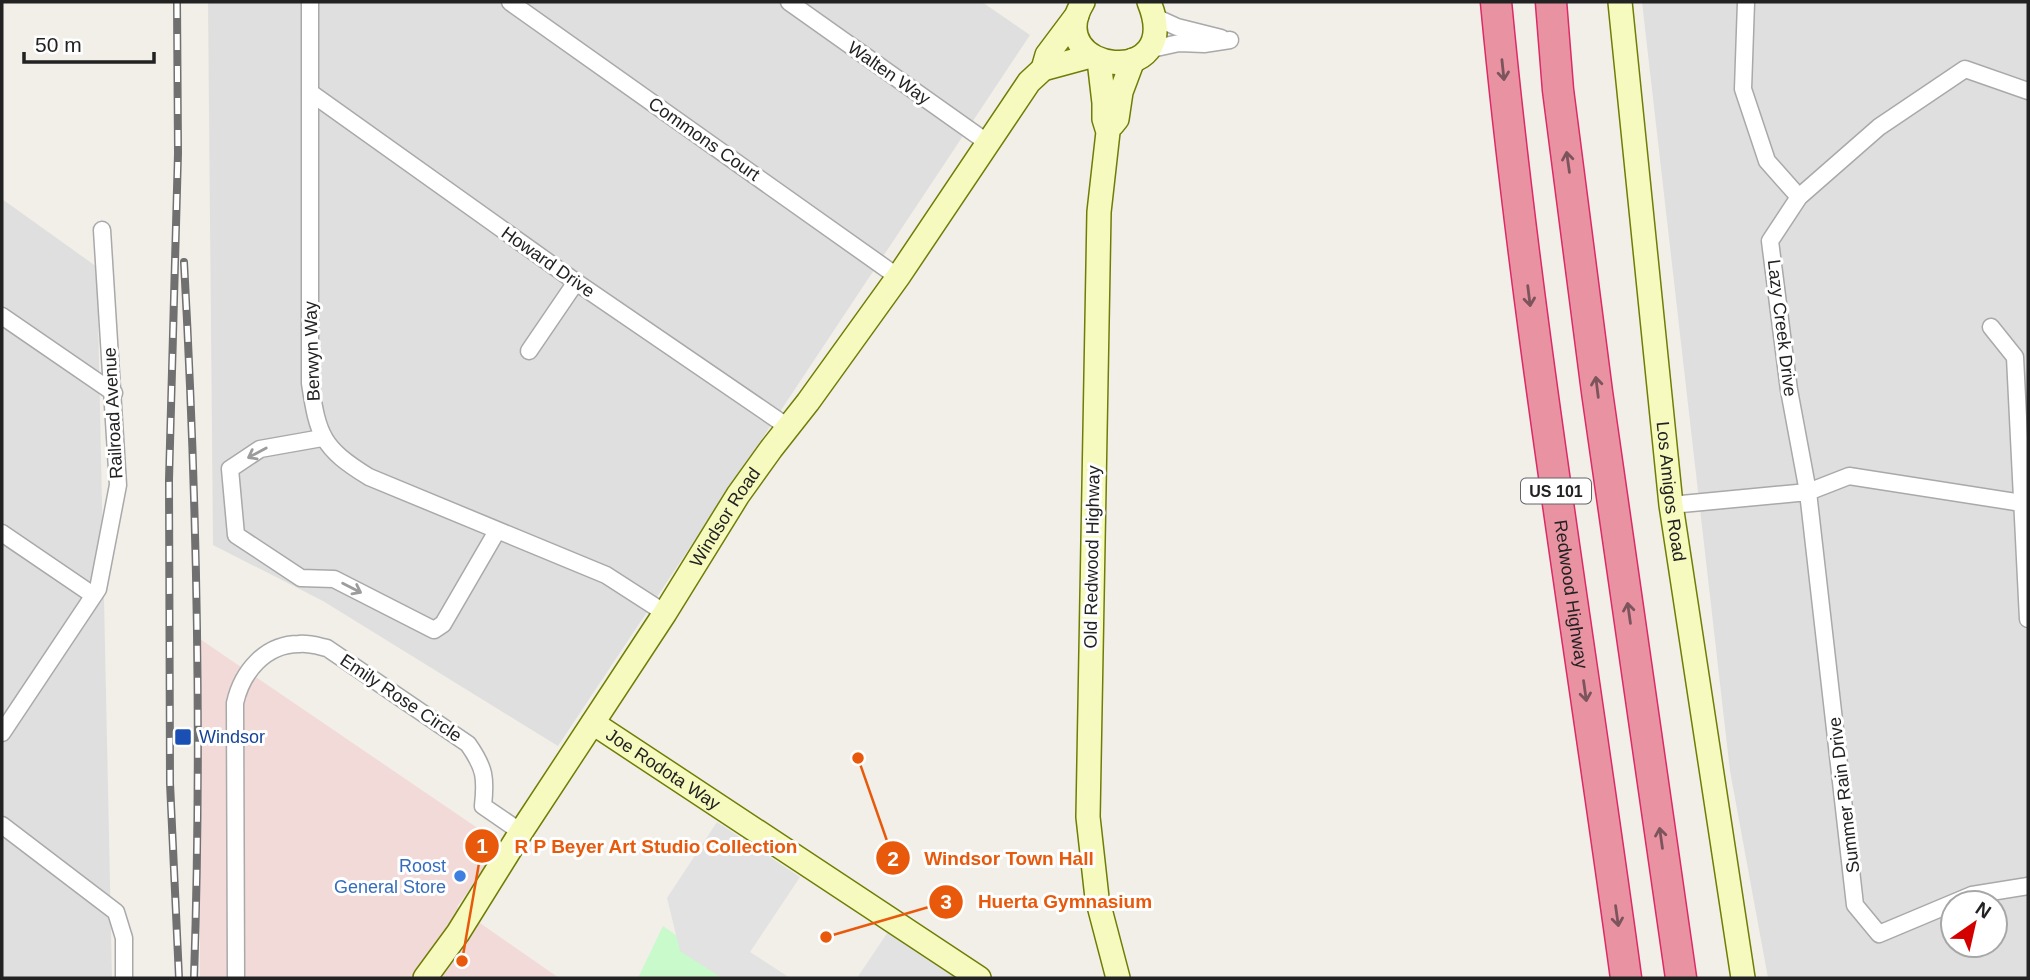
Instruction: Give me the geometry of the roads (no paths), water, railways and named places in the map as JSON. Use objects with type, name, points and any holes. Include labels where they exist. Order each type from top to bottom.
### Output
[{"type":"highway","name":"Redwood Highway","points":[[1496,2],[1540,379],[1626,978]]},
{"type":"highway","name":"US 101","points":[[1551,2],[1559,90],[1597,392],[1681,978]]},
{"type":"main road","name":"Los Amigos Road","points":[[1620,2],[1671,505],[1743,978]]},
{"type":"main road","name":"Windsor Road","points":[[425,978],[458,933],[738,495],[898,277],[1029,82],[1043,69],[1046,55],[1080,8]]},
{"type":"main road","name":"Old Redwood Highway","points":[[1080,8],[1076,26],[1078,37],[1095,58],[1108,132],[1099,212],[1088,817],[1097,898],[1118,978]]},
{"type":"main road","name":"Old Redwood Highway","points":[[1108,132],[1117,119],[1123,83],[1153,39],[1156,26],[1152,9]]},
{"type":"main road","points":[[1043,69],[1095,58],[1110,64],[1140,55]]},
{"type":"main road","name":"Joe Rodota Way","points":[[593,723],[979,978]]},
{"type":"street","name":"Berwyn Way","points":[[310,2],[310,383],[322,438],[344,462],[369,477],[606,575],[665,613]]},
{"type":"street","name":"Commons Court","points":[[510,2],[898,277]]},
{"type":"street","name":"Walten Way","points":[[789,2],[988,144]]},
{"type":"street","points":[[1746,2],[1743,89],[1767,161],[1799,197]]},
{"type":"street","points":[[1140,55],[1179,43],[1204,44],[1230,40],[1177,27],[1152,9]]},
{"type":"street","name":"Lazy Creek Drive","points":[[1808,492],[1789,390],[1770,241],[1799,197],[1880,127],[1965,69],[2028,91]]},
{"type":"street","name":"Howard Drive","points":[[311,93],[576,282],[788,427]]},
{"type":"street","name":"Railroad Avenue","points":[[2,733],[99,589],[118,485],[102,230]]},
{"type":"street","points":[[529,351],[576,282]]},
{"type":"street","points":[[2,316],[114,393]]},
{"type":"street","points":[[1991,327],[2015,358],[2026,503],[2028,619]]},
{"type":"street","points":[[322,438],[260,449],[230,470],[236,535],[301,578],[334,579],[434,630],[443,624],[497,531]]},
{"type":"street","points":[[1671,505],[1808,492],[1849,476],[2026,503]]},
{"type":"street","name":"Summer Rain Drive","points":[[1808,492],[1855,905],[1879,934],[1972,895],[2028,887]]},
{"type":"street","points":[[2,533],[93,595]]},
{"type":"street","name":"Emily Rose Circle","points":[[236,978],[235,703],[239,683],[247,672],[260,658],[278,647],[299,644],[327,648],[468,744],[480,761],[486,780],[483,806],[521,832]]},
{"type":"street","points":[[2,825],[116,912],[124,938],[124,978]]},
{"type":"railway","points":[[177,2],[178,153],[169,480],[170,783],[179,978]]},
{"type":"railway","points":[[184,262],[197,620],[198,799],[194,978]]},
{"type":"place","name":"Windsor","points":[[183,737]]},
{"type":"place","name":"Windsor Town Hall","points":[[858,758]]},
{"type":"place","name":"Roost General Store","points":[[460,876]]},
{"type":"place","name":"Huerta Gymnasium","points":[[826,937]]},
{"type":"place","name":"R P Beyer Art Studio Collection","points":[[462,961]]}]
